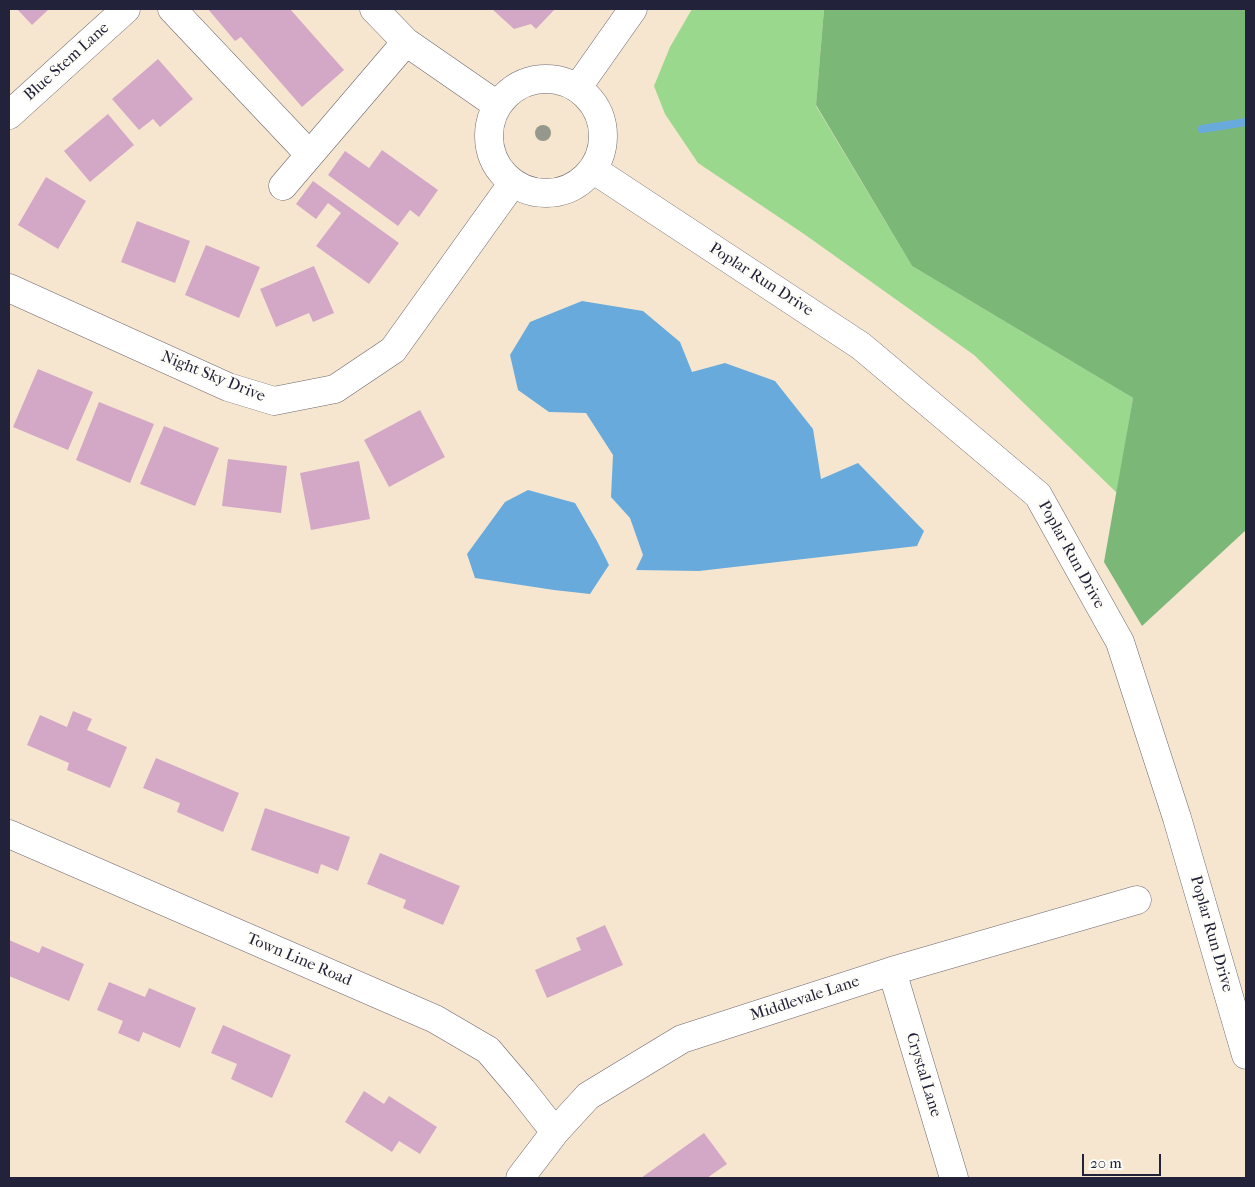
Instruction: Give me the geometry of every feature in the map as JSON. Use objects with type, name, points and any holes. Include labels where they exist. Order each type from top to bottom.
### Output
[{"type":"street","name":"Blue Stem Lane","points":[[9,115],[126,9]]},
{"type":"street","points":[[172,9],[309,154]]},
{"type":"street","points":[[374,9],[406,42],[497,105]]},
{"type":"street","points":[[578,87],[633,9]]},
{"type":"street","points":[[283,186],[406,42]]},
{"type":"street","points":[[533,79],[556,79],[578,87],[594,104],[603,125],[603,148],[594,170],[577,186],[556,194],[532,193],[512,184],[493,161],[491,152],[488,132],[497,105],[513,88],[533,79]]},
{"type":"street","name":"Poplar Run Drive","points":[[594,170],[861,346],[1038,495],[1120,642],[1177,818],[1246,1054]]},
{"type":"street","name":"Night Sky Drive","points":[[9,288],[228,387],[274,402],[335,389],[393,350],[512,184]]},
{"type":"street","name":"Town Line Road","points":[[9,834],[435,1019],[488,1050],[555,1132]]},
{"type":"street","name":"Middlevale Lane","points":[[520,1178],[555,1132],[588,1096],[682,1038],[892,971],[1137,900]]},
{"type":"street","name":"Crystal Lane","points":[[892,971],[954,1178]]},
{"type":"green space","points":[[692,9],[824,9],[816,106],[912,266],[1133,398],[1117,493],[974,355],[804,234],[698,163],[665,114],[654,86],[670,47]]},
{"type":"green space","points":[[824,9],[1246,9],[1246,530],[1142,626],[1104,562],[1133,398],[912,266],[816,105]]},
{"type":"water","points":[[582,301],[643,311],[680,342],[692,372],[725,363],[775,381],[813,429],[821,479],[858,463],[924,531],[917,546],[699,571],[636,570],[643,555],[630,518],[611,497],[613,455],[586,413],[549,412],[518,390],[510,355],[530,322]]},
{"type":"water","points":[[528,490],[575,503],[609,565],[590,594],[475,578],[467,554],[505,502]]},
{"type":"building","points":[[17,9],[49,9],[32,25]]},
{"type":"building","points":[[208,9],[290,9],[344,70],[302,107],[241,37],[235,41]]},
{"type":"building","points":[[492,9],[555,9],[536,29],[531,24],[514,29]]},
{"type":"building","points":[[158,59],[193,99],[160,127],[153,119],[139,130],[112,99]]},
{"type":"building","points":[[108,114],[134,145],[90,182],[64,151]]},
{"type":"building","points":[[382,150],[438,190],[419,217],[410,210],[398,226],[328,175],[345,151],[369,168]]},
{"type":"building","points":[[46,177],[86,201],[58,249],[18,225]]},
{"type":"building","points":[[313,181],[399,243],[369,284],[316,246],[341,213],[328,203],[316,219],[296,204]]},
{"type":"building","points":[[137,221],[190,241],[175,283],[121,262]]},
{"type":"building","points":[[206,245],[260,267],[239,318],[185,295]]},
{"type":"building","points":[[314,266],[334,313],[313,322],[309,313],[276,327],[260,289]]},
{"type":"building","points":[[38,369],[93,392],[68,450],[13,427]]},
{"type":"building","points":[[99,402],[154,424],[130,483],[76,460]]},
{"type":"building","points":[[420,410],[445,457],[389,487],[364,440]]},
{"type":"building","points":[[164,426],[219,448],[195,506],[140,484]]},
{"type":"building","points":[[228,459],[287,466],[281,513],[222,506]]},
{"type":"building","points":[[359,461],[370,519],[311,530],[300,473]]},
{"type":"building","points":[[73,711],[92,719],[87,730],[127,747],[110,788],[67,770],[69,763],[27,745],[40,715],[67,727]]},
{"type":"building","points":[[156,758],[239,793],[223,832],[177,812],[180,803],[143,788]]},
{"type":"building","points":[[265,808],[350,837],[338,871],[321,864],[318,874],[251,850]]},
{"type":"building","points":[[380,853],[460,886],[443,925],[403,908],[406,900],[367,884]]},
{"type":"building","points":[[605,925],[623,965],[547,998],[535,970],[581,950],[576,938]]},
{"type":"building","points":[[9,940],[39,953],[42,946],[84,964],[69,1001],[9,976]]},
{"type":"building","points":[[109,982],[145,997],[149,988],[196,1008],[180,1048],[143,1032],[139,1042],[118,1033],[123,1021],[97,1010]]},
{"type":"building","points":[[223,1025],[291,1055],[272,1098],[231,1079],[237,1064],[211,1053]]},
{"type":"building","points":[[364,1091],[384,1104],[389,1096],[437,1127],[420,1154],[399,1141],[392,1152],[345,1122]]},
{"type":"building","points":[[704,1133],[727,1164],[707,1178],[641,1178]]},
{"type":"waterway","points":[[1202,129],[1246,122]]}]
